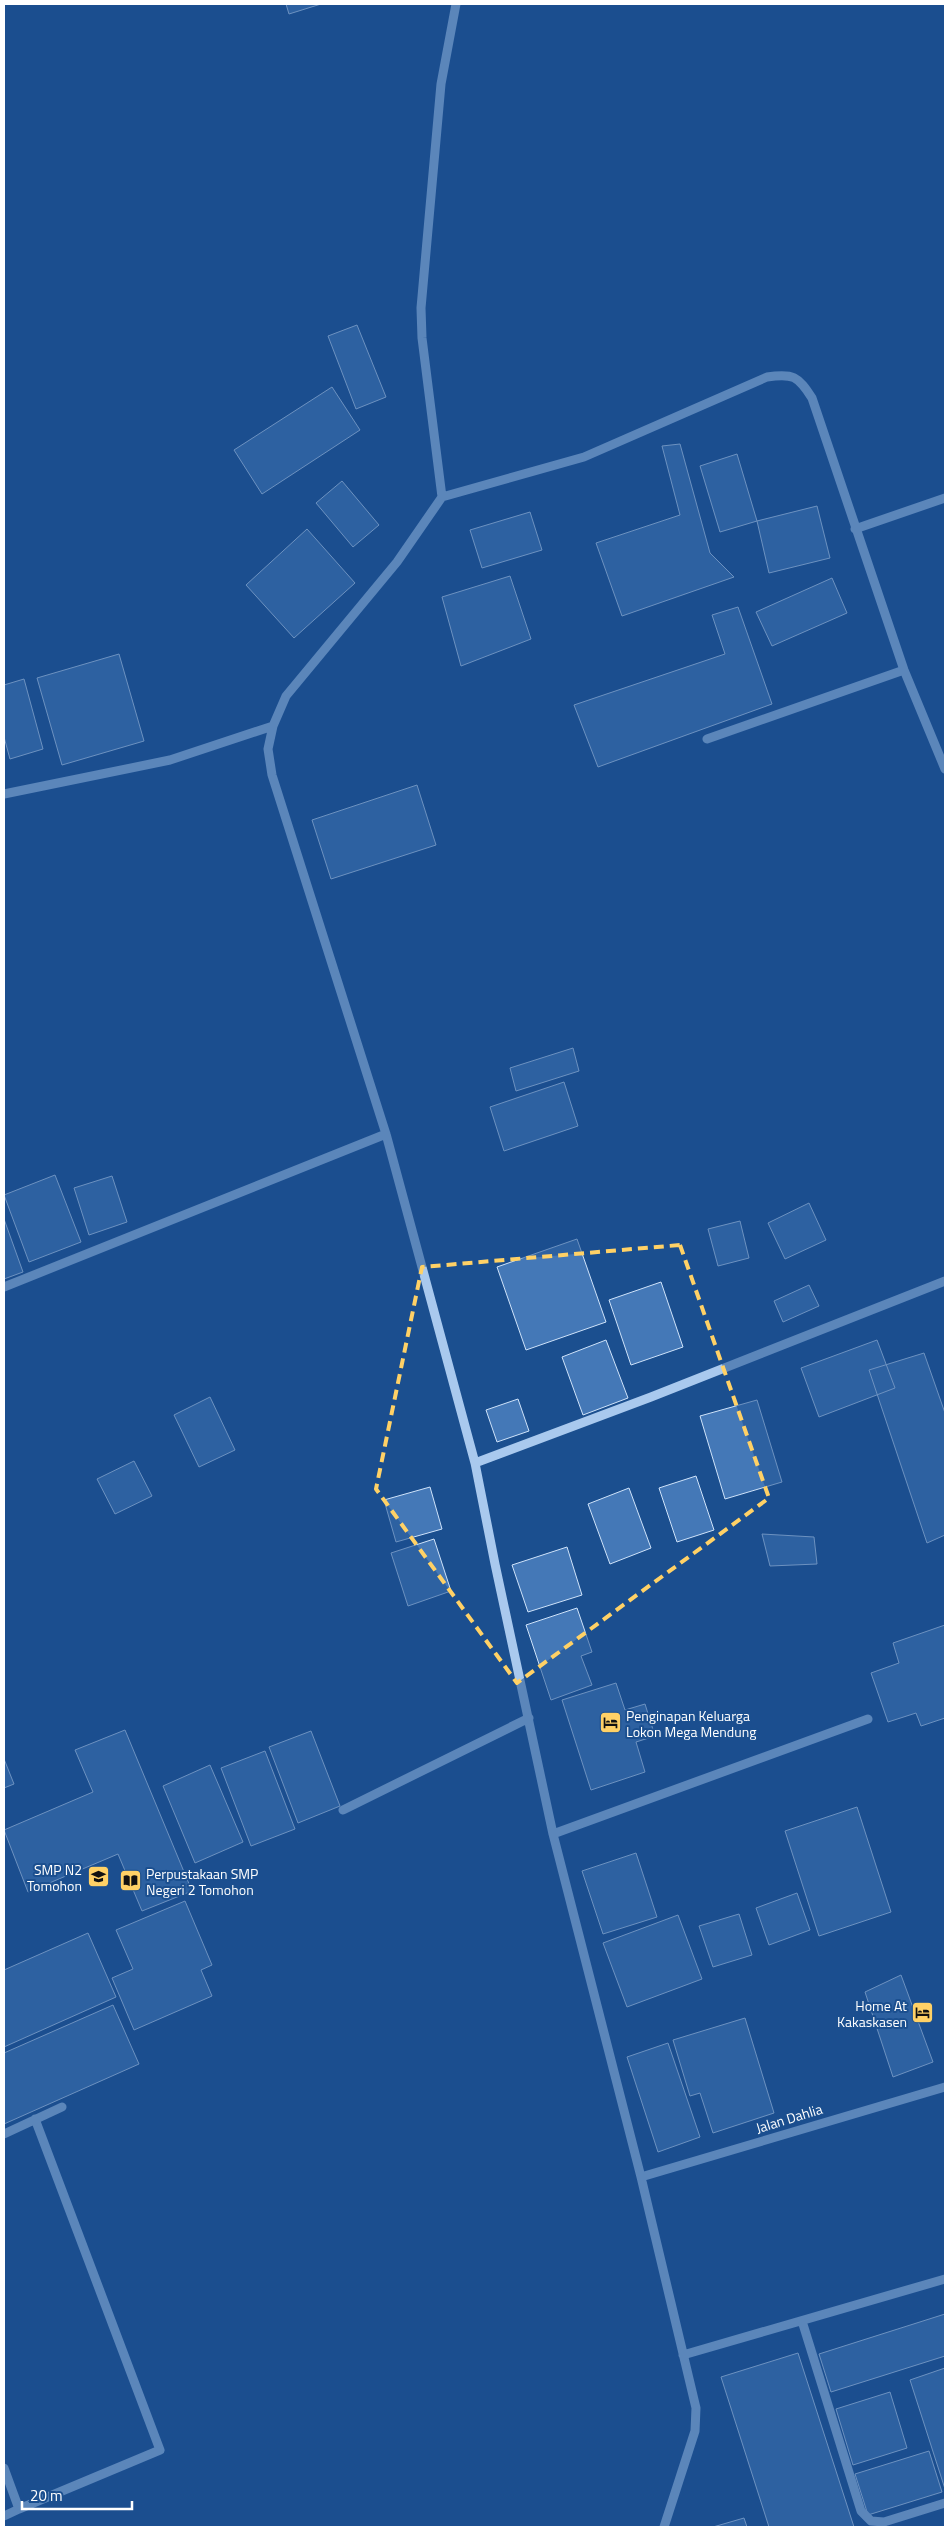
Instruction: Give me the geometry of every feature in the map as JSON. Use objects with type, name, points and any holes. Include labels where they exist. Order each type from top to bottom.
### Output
[{"type":"street","points":[[442,497],[422,338],[421,308],[441,84],[456,4]]},
{"type":"street","points":[[664,2527],[695,2432],[696,2408],[554,1834],[475,1463],[386,1134],[272,775],[268,749],[273,726],[286,696],[397,562],[442,497],[584,457],[756,381],[783,374],[802,382],[812,398],[855,530],[904,670],[945,769]]},
{"type":"street","points":[[855,530],[945,498]]},
{"type":"street","points":[[707,739],[904,670]]},
{"type":"street","points":[[4,794],[170,760],[273,726]]},
{"type":"street","points":[[4,1287],[386,1134]]},
{"type":"street","points":[[475,1463],[651,1397],[945,1281]]},
{"type":"street","points":[[343,1810],[529,1718]]},
{"type":"street","points":[[554,1834],[868,1719]]},
{"type":"street","name":"Jalan Dahlia","points":[[640,2177],[945,2087]]},
{"type":"street","points":[[4,2134],[62,2107]]},
{"type":"street","points":[[4,2516],[160,2450],[35,2119]]},
{"type":"street","points":[[683,2355],[945,2279]]},
{"type":"street","points":[[802,2320],[861,2511],[871,2521],[884,2522],[945,2503]]},
{"type":"street","points":[[4,2468],[19,2509]]},
{"type":"highlighted area","points":[[680,1245],[769,1498],[517,1683],[376,1489],[422,1267]]},
{"type":"building","points":[[286,4],[321,4],[289,14]]},
{"type":"building","points":[[357,325],[386,397],[356,409],[328,336]]},
{"type":"building","points":[[332,387],[360,430],[262,494],[234,450]]},
{"type":"building","points":[[680,444],[710,553],[734,577],[622,616],[596,543],[680,515],[662,446]]},
{"type":"building","points":[[737,454],[757,521],[720,532],[700,466]]},
{"type":"building","points":[[342,481],[379,525],[353,547],[316,503]]},
{"type":"building","points":[[817,506],[830,558],[769,573],[757,521]]},
{"type":"building","points":[[530,512],[542,550],[482,568],[470,530]]},
{"type":"building","points":[[307,529],[355,583],[294,638],[246,585]]},
{"type":"building","points":[[510,576],[531,639],[461,666],[442,597]]},
{"type":"building","points":[[832,578],[847,613],[772,646],[756,612]]},
{"type":"building","points":[[738,607],[772,704],[598,767],[574,705],[725,654],[712,615]]},
{"type":"building","points":[[119,654],[144,741],[62,765],[37,678]]},
{"type":"building","points":[[24,679],[43,749],[10,759],[4,737],[4,685]]},
{"type":"building","points":[[417,785],[436,845],[331,879],[312,820]]},
{"type":"building","points":[[573,1048],[579,1071],[516,1091],[510,1068]]},
{"type":"building","points":[[564,1082],[578,1126],[504,1151],[490,1107]]},
{"type":"building","points":[[55,1175],[81,1242],[29,1262],[4,1195]]},
{"type":"building","points":[[112,1176],[127,1222],[89,1235],[74,1188]]},
{"type":"building","points":[[809,1203],[826,1240],[785,1259],[768,1223]]},
{"type":"building","points":[[4,1219],[23,1272],[4,1279]]},
{"type":"building","points":[[740,1221],[749,1258],[718,1266],[708,1229]]},
{"type":"building","points":[[577,1239],[606,1322],[526,1350],[497,1267]]},
{"type":"building","points":[[661,1282],[683,1347],[631,1365],[609,1300]]},
{"type":"building","points":[[809,1285],[819,1306],[783,1322],[774,1301]]},
{"type":"building","points":[[606,1340],[628,1398],[583,1415],[562,1357]]},
{"type":"building","points":[[877,1340],[895,1388],[819,1417],[801,1368]]},
{"type":"building","points":[[924,1353],[945,1413],[945,1535],[927,1543],[869,1370]]},
{"type":"building","points":[[210,1397],[235,1450],[199,1467],[174,1415]]},
{"type":"building","points":[[518,1399],[529,1431],[497,1442],[486,1410]]},
{"type":"building","points":[[757,1400],[782,1482],[725,1499],[700,1416]]},
{"type":"building","points":[[134,1461],[152,1496],[115,1514],[97,1479]]},
{"type":"building","points":[[696,1476],[714,1530],[677,1542],[659,1488]]},
{"type":"building","points":[[430,1487],[442,1529],[396,1542],[384,1500]]},
{"type":"building","points":[[629,1488],[651,1548],[610,1564],[588,1504]]},
{"type":"building","points":[[762,1534],[814,1537],[817,1564],[770,1566]]},
{"type":"building","points":[[434,1539],[451,1591],[408,1606],[391,1553]]},
{"type":"building","points":[[567,1547],[582,1595],[528,1612],[512,1565]]},
{"type":"building","points":[[577,1608],[592,1652],[581,1656],[592,1685],[551,1700],[526,1625]]},
{"type":"building","points":[[945,1625],[945,1718],[921,1726],[916,1713],[888,1722],[871,1673],[899,1663],[893,1643]]},
{"type":"building","name":"Penginapan Keluarga Lokon Mega Mendung","points":[[616,1683],[625,1710],[645,1704],[655,1736],[636,1742],[645,1772],[591,1790],[562,1700]]},
{"type":"building","points":[[125,1730],[192,1891],[142,1911],[118,1854],[28,1892],[4,1830],[93,1792],[75,1750]]},
{"type":"building","points":[[311,1731],[340,1806],[298,1823],[269,1747]]},
{"type":"building","points":[[265,1751],[295,1829],[251,1846],[221,1768]]},
{"type":"building","points":[[4,1759],[14,1784],[4,1788]]},
{"type":"building","points":[[210,1765],[243,1842],[195,1863],[163,1786]]},
{"type":"building","points":[[857,1807],[891,1912],[819,1936],[785,1831]]},
{"type":"building","points":[[636,1853],[657,1917],[603,1934],[582,1871]]},
{"type":"building","points":[[797,1893],[810,1930],[769,1945],[756,1908]]},
{"type":"building","points":[[185,1901],[212,1965],[201,1970],[212,1996],[134,2030],[112,1978],[133,1969],[116,1930]]},
{"type":"building","points":[[739,1914],[752,1955],[713,1967],[699,1926]]},
{"type":"building","points":[[678,1915],[702,1979],[627,2007],[603,1943]]},
{"type":"building","points":[[88,1933],[116,1997],[4,2047],[4,1970]]},
{"type":"building","points":[[901,1975],[933,2062],[893,2077],[865,1992]]},
{"type":"building","points":[[113,2005],[139,2064],[4,2124],[4,2053]]},
{"type":"building","points":[[745,2018],[774,2113],[713,2133],[700,2093],[690,2096],[673,2040]]},
{"type":"building","points":[[668,2043],[700,2137],[658,2152],[627,2057]]},
{"type":"building","points":[[945,2314],[945,2356],[831,2392],[819,2354]]},
{"type":"building","points":[[798,2353],[854,2527],[769,2527],[721,2377]]},
{"type":"building","points":[[945,2368],[945,2489],[910,2380]]},
{"type":"building","points":[[890,2392],[907,2448],[853,2465],[836,2409]]},
{"type":"building","points":[[929,2451],[942,2492],[868,2515],[855,2474]]},
{"type":"building","points":[[744,2518],[747,2527],[713,2527]]},
{"type":"place","name":"Penginapan Keluarga Lokon Mega Mendung","points":[[610,1723]]},
{"type":"place","name":"SMP N2 Tomohon","points":[[98,1877]]},
{"type":"place","name":"Perpustakaan SMP Negeri 2 Tomohon","points":[[130,1881]]},
{"type":"place","name":"Home At Kakaskasen","points":[[923,2013]]}]
